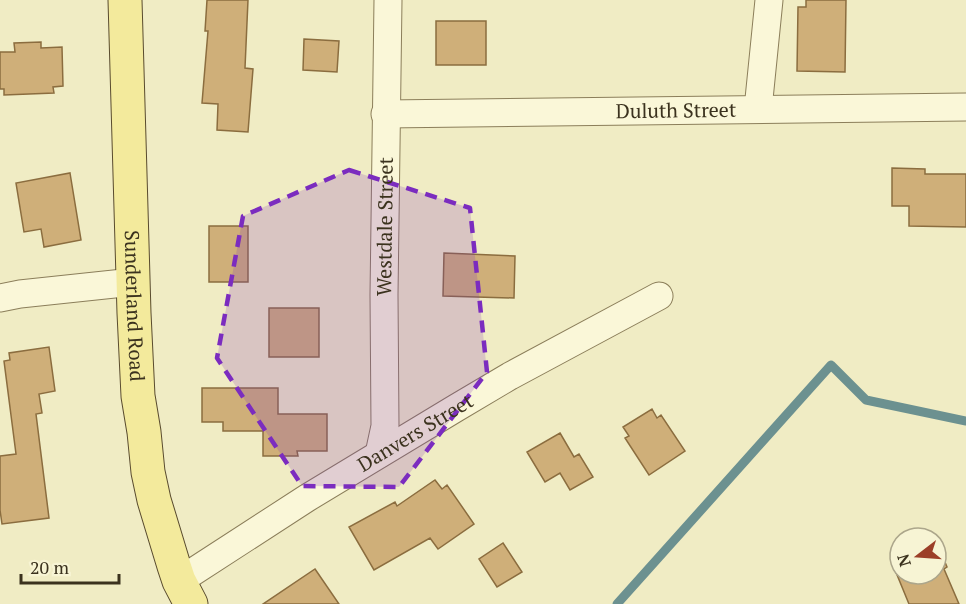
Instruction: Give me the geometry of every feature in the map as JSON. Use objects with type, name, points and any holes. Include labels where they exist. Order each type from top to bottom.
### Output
[{"type":"main road","name":"Sunderland Road","points":[[125,0],[138,396],[148,472],[164,533],[185,593]]},
{"type":"street","name":"Westdale Street","points":[[379,454],[386,426],[384,295],[388,0]]},
{"type":"street","points":[[758,110],[769,0]]},
{"type":"street","name":"Duluth Street","points":[[385,114],[966,108]]},
{"type":"street","points":[[0,298],[133,282]]},
{"type":"street","name":"Danvers Street","points":[[185,593],[307,498],[510,376],[659,296]]},
{"type":"highlighted area","points":[[349,170],[470,208],[487,372],[399,487],[302,486],[217,358],[243,216]]},
{"type":"building","points":[[207,0],[248,0],[245,68],[253,69],[248,132],[217,130],[218,104],[202,103],[208,31],[205,31]]},
{"type":"building","points":[[806,0],[846,0],[845,72],[797,71],[798,7],[806,7]]},
{"type":"building","points":[[436,21],[486,21],[486,65],[436,65]]},
{"type":"building","points":[[304,39],[339,41],[337,72],[303,70]]},
{"type":"building","points":[[41,42],[41,48],[62,47],[63,86],[53,87],[54,93],[4,95],[4,89],[0,89],[0,52],[15,52],[14,43]]},
{"type":"building","points":[[892,168],[925,169],[925,174],[966,174],[966,227],[909,226],[909,206],[892,206]]},
{"type":"building","points":[[70,173],[81,240],[44,247],[41,229],[24,232],[16,183]]},
{"type":"building","points":[[209,226],[248,226],[248,282],[209,282]]},
{"type":"building","points":[[444,253],[515,256],[514,298],[443,296]]},
{"type":"building","points":[[269,308],[319,308],[319,357],[269,357]]},
{"type":"building","points":[[49,347],[55,391],[39,394],[42,413],[36,414],[49,518],[2,524],[0,456],[16,454],[4,361],[10,360],[9,353]]},
{"type":"building","points":[[202,388],[278,388],[278,414],[327,414],[327,451],[297,451],[298,456],[263,456],[263,431],[223,431],[223,422],[202,422]]},
{"type":"building","points":[[652,409],[657,418],[661,415],[685,451],[649,475],[625,438],[629,436],[623,427]]},
{"type":"building","points":[[560,433],[574,457],[579,454],[593,477],[570,490],[560,473],[545,482],[527,452]]},
{"type":"building","points":[[435,480],[442,489],[447,485],[474,524],[438,549],[430,538],[374,570],[349,527],[395,502],[397,506]]},
{"type":"building","points":[[503,543],[522,572],[497,587],[479,559]]},
{"type":"building","points":[[315,569],[339,604],[263,604]]},
{"type":"building","points":[[948,578],[959,604],[909,604],[902,586],[948,586]]},
{"type":"waterway","points":[[617,604],[831,365],[866,400],[966,421]]}]
